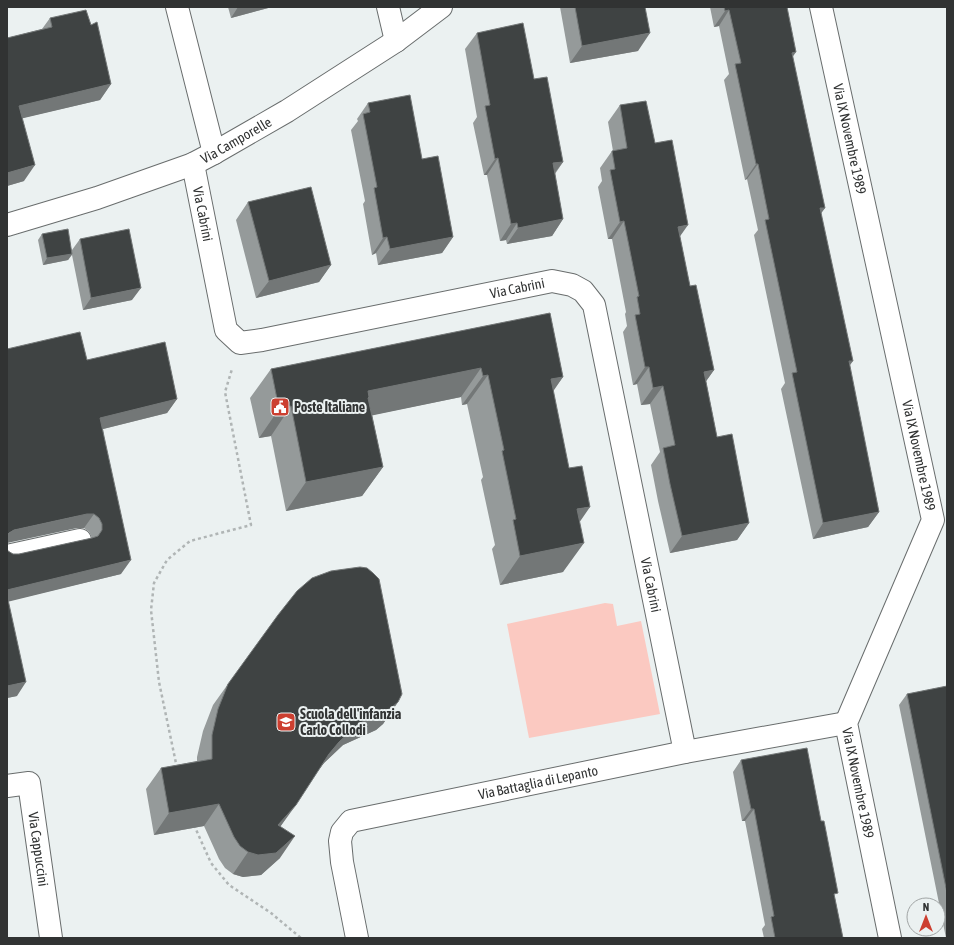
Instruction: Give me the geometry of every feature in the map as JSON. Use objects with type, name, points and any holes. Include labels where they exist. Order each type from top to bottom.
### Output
[{"type":"street","points":[[177,7],[214,153]]},
{"type":"street","points":[[388,7],[396,41]]},
{"type":"street","name":"Via Camporelle","points":[[7,225],[97,198],[193,164],[287,111],[396,41],[441,7]]},
{"type":"street","name":"Via IX Novembre 1989","points":[[821,7],[933,520],[846,724],[890,938]]},
{"type":"street","name":"Via Cabrini","points":[[193,164],[226,330],[240,343],[552,281],[572,285],[583,291],[594,305],[685,752]]},
{"type":"street","points":[[7,556],[80,540]]},
{"type":"street","name":"Via Battaglia di Lepanto","points":[[357,938],[342,862],[340,841],[342,832],[351,821],[685,752],[846,724]]},
{"type":"street","name":"Via Cappuccini","points":[[7,786],[29,782],[51,938]]},
{"type":"path","points":[[178,773],[158,675],[151,610],[154,583],[167,560],[190,541],[251,525],[225,392],[240,343]]},
{"type":"path","points":[[192,820],[211,863],[229,885],[272,914],[301,938]]},
{"type":"shaded area","points":[[605,603],[613,604],[617,626],[641,621],[660,714],[529,738],[507,624]]},
{"type":"building","points":[[575,7],[645,7],[650,33],[582,46]]},
{"type":"building","points":[[724,7],[787,7],[796,52],[792,53],[825,208],[820,208],[853,361],[849,361],[879,512],[823,523],[792,373],[797,372],[765,220],[769,219],[735,64],[741,63],[729,10],[725,11]]},
{"type":"building","points":[[86,10],[91,25],[97,22],[111,84],[19,106],[35,165],[7,173],[7,38],[52,27],[50,18]]},
{"type":"building","points":[[523,23],[534,79],[547,77],[563,162],[553,163],[563,219],[518,228],[517,223],[511,224],[498,158],[495,159],[485,106],[490,105],[477,33]]},
{"type":"building","points":[[410,95],[422,159],[438,156],[453,237],[390,249],[387,237],[383,238],[374,188],[377,187],[363,114],[370,112],[368,103]]},
{"type":"building","points":[[646,101],[655,143],[672,140],[688,225],[678,227],[690,286],[696,285],[714,370],[704,372],[717,437],[732,434],[749,523],[682,536],[663,448],[675,445],[663,386],[653,388],[649,367],[645,367],[635,315],[640,314],[637,297],[639,296],[624,221],[620,222],[610,170],[615,169],[612,151],[627,148],[620,105]]},
{"type":"building","points":[[311,187],[331,265],[269,281],[248,202]]},
{"type":"building","points":[[68,229],[72,254],[47,258],[42,234]]},
{"type":"building","points":[[129,229],[141,288],[91,298],[80,239]]},
{"type":"building","points":[[550,313],[563,377],[551,379],[569,468],[582,466],[590,507],[577,509],[584,543],[520,556],[513,520],[516,519],[502,451],[504,450],[488,375],[483,376],[481,368],[368,391],[368,398],[383,467],[306,482],[291,406],[279,409],[271,369]]},
{"type":"building","points":[[80,332],[87,360],[165,342],[177,399],[100,418],[131,560],[7,590],[7,549],[13,554],[19,554],[92,538],[98,536],[102,530],[102,524],[99,518],[94,514],[87,514],[14,530],[7,535],[7,349]]},
{"type":"building","points":[[360,567],[367,568],[379,579],[402,694],[398,702],[391,708],[358,724],[329,754],[296,805],[278,825],[295,836],[276,853],[258,855],[248,852],[240,846],[234,837],[219,804],[169,813],[161,768],[212,759],[212,735],[218,709],[228,684],[278,615],[297,591],[312,578],[331,571]]},
{"type":"building","points":[[7,595],[26,682],[7,686]]},
{"type":"building","points":[[947,686],[947,893],[907,694]]},
{"type":"building","points":[[807,748],[821,821],[824,821],[838,893],[834,894],[843,938],[775,938],[771,917],[774,916],[754,809],[751,809],[741,760]]},
{"type":"place","name":"Poste Italiane","points":[[280,407]]},
{"type":"place","name":"Scuola dell'infanzia Carlo Collodi","points":[[286,722]]}]
